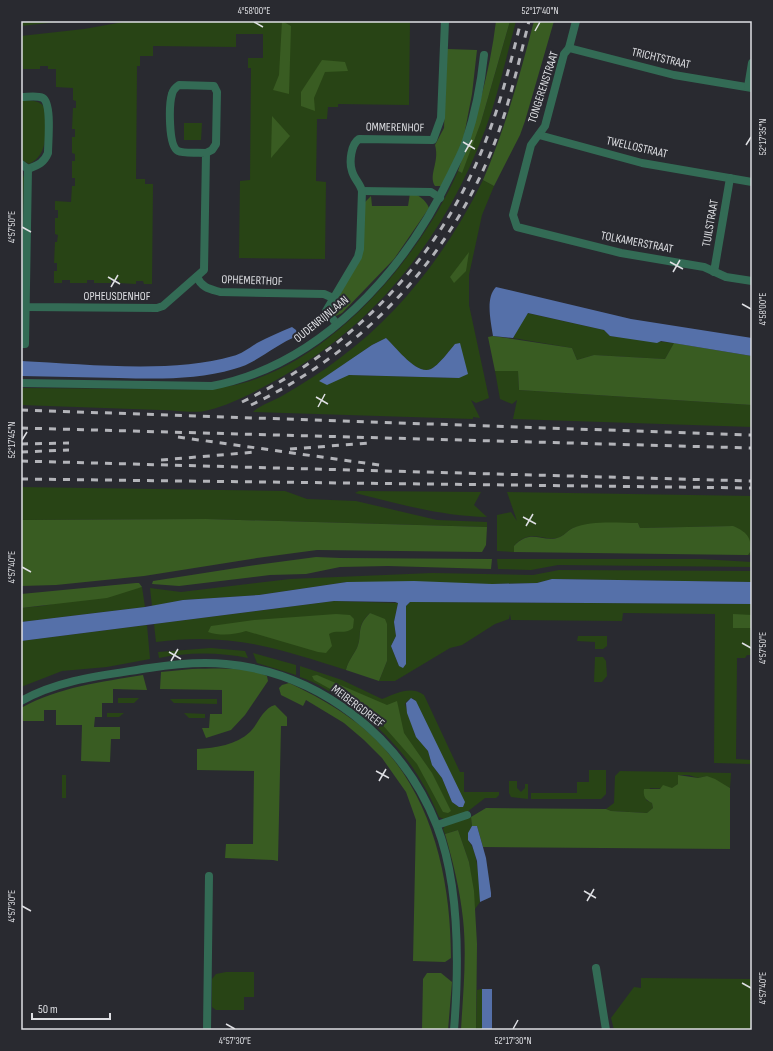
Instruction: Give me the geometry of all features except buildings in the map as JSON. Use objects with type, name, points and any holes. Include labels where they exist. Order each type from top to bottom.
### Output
[{"type":"street","name":"OMMERENHOF","points":[[362,191],[360,184],[352,172],[351,166],[352,146],[359,139],[385,143],[408,143],[433,140],[441,118],[445,21]]},
{"type":"street","name":"TONGERENSTRAAT","points":[[517,227],[512,215],[531,145],[533,140],[545,126],[564,54],[569,48],[576,21]]},
{"type":"street","name":"TRICHTSTRAAT","points":[[569,48],[674,75],[750,88]]},
{"type":"street","name":"OUDENRIJNLAAN","points":[[21,383],[212,386],[235,381],[264,371],[289,359],[337,324],[363,300],[404,254],[440,198],[466,142],[481,82],[484,55]]},
{"type":"street","points":[[750,88],[752,63]]},
{"type":"street","points":[[179,85],[214,86],[216,92],[216,144],[212,150],[206,153],[178,151],[170,140],[171,95],[174,88],[179,85]]},
{"type":"street","points":[[21,97],[40,97],[44,99],[49,109],[48,153],[39,165],[25,166],[25,344],[21,344]]},
{"type":"street","name":"TWELLOSTRAAT","points":[[539,134],[642,163],[752,182]]},
{"type":"street","points":[[197,277],[204,270],[206,153]]},
{"type":"street","name":"TUILSTRAAT","points":[[714,272],[730,178]]},
{"type":"street","points":[[337,324],[326,311],[358,257],[362,191],[431,192],[440,198]]},
{"type":"street","name":"TOLKAMERSTRAAT","points":[[517,227],[621,253],[704,267],[726,277],[752,281]]},
{"type":"street","name":"OPHEMERTHOF","points":[[197,277],[200,284],[205,288],[220,292],[324,294],[333,298]]},
{"type":"street","name":"OPHEUSDENHOF","points":[[24,306],[157,308],[163,306],[197,277]]},
{"type":"street","name":"MEIBERGDREEF","points":[[21,701],[32,694],[71,682],[154,667],[192,663],[226,664],[277,673],[298,681],[341,705],[379,736],[397,755],[413,780],[436,826],[447,864],[455,925],[457,968],[454,1030]]},
{"type":"street","points":[[436,826],[467,815]]},
{"type":"street","points":[[207,1030],[209,876]]},
{"type":"street","points":[[596,968],[606,1030]]},
{"type":"green space","points":[[21,21],[57,21],[57,22],[21,26]]},
{"type":"green space","points":[[129,21],[410,21],[409,105],[338,104],[338,107],[328,107],[327,119],[317,119],[316,181],[326,182],[325,259],[239,258],[240,181],[250,180],[251,68],[248,68],[248,58],[263,58],[263,34],[236,34],[236,47],[153,46],[153,56],[140,56],[140,66],[137,66],[136,179],[145,179],[145,184],[153,184],[152,284],[144,284],[143,281],[136,281],[136,284],[119,283],[119,280],[111,280],[111,283],[94,283],[94,280],[87,280],[87,283],[70,283],[70,280],[62,280],[62,283],[54,283],[54,271],[57,271],[57,263],[54,263],[55,242],[57,242],[58,235],[55,234],[55,218],[58,218],[58,210],[55,210],[55,201],[71,202],[72,186],[75,186],[75,178],[72,178],[72,161],[75,161],[75,154],[72,153],[72,137],[75,137],[75,129],[72,129],[73,108],[76,108],[76,101],[73,100],[73,88],[56,87],[56,69],[48,69],[48,66],[40,66],[40,69],[23,69],[23,66],[21,66],[21,36],[84,29]]},
{"type":"green space","points":[[282,21],[291,26],[289,94],[273,90],[279,75]]},
{"type":"green space","points":[[496,21],[510,21],[481,122],[462,173],[458,171],[486,78]]},
{"type":"green space","points":[[510,21],[516,21],[492,110],[477,150],[439,225],[415,260],[388,292],[358,322],[325,349],[290,372],[240,399],[204,411],[192,412],[21,405],[21,388],[208,389],[230,386],[266,375],[301,357],[335,333],[366,304],[395,272],[420,238],[442,204],[458,171],[461,173],[481,122]]},
{"type":"green space","points":[[534,21],[554,21],[520,135],[494,186],[483,180],[512,102]]},
{"type":"green space","points":[[447,49],[477,50],[472,94],[463,141],[442,186],[435,186],[433,177],[436,157],[435,145],[444,128]]},
{"type":"green space","points":[[322,60],[345,62],[348,71],[325,72],[314,98],[315,111],[301,106],[301,92]]},
{"type":"green space","points":[[21,100],[38,102],[45,110],[45,141],[43,148],[36,160],[29,164],[22,160],[21,157]]},
{"type":"green space","points":[[272,116],[290,136],[271,158]]},
{"type":"green space","points":[[184,123],[202,123],[201,140],[184,140]]},
{"type":"green space","points":[[21,169],[24,178],[21,295]]},
{"type":"green space","points":[[483,180],[494,186],[482,215],[469,275],[469,305],[489,398],[476,403],[471,400],[480,418],[253,412],[263,405],[282,396],[326,368],[363,340],[404,300],[422,278],[439,255],[470,206]],"holes":[[[386,338],[413,365],[425,370],[431,369],[437,365],[455,344],[459,378],[349,375],[320,381],[372,345]]]},
{"type":"green space","points":[[410,193],[421,198],[426,202],[429,208],[394,259],[342,313],[336,316],[331,309],[362,256],[365,202],[371,196],[372,206],[408,206]]},
{"type":"green space","points":[[469,252],[466,271],[454,283],[450,277]]},
{"type":"green space","points":[[527,313],[604,330],[610,336],[674,343],[665,359],[594,355],[577,360],[572,348],[513,338]]},
{"type":"green space","points":[[493,336],[572,348],[577,360],[594,355],[665,359],[674,343],[752,356],[752,405],[519,390],[518,371],[495,371],[488,337]]},
{"type":"green space","points":[[495,371],[518,371],[519,390],[752,405],[752,427],[513,419],[517,400],[512,404],[500,399]]},
{"type":"green space","points":[[21,487],[285,491],[307,499],[356,501],[437,520],[487,522],[487,527],[206,519],[21,520]]},
{"type":"green space","points":[[359,491],[481,492],[474,505],[487,517],[420,509],[355,493]]},
{"type":"green space","points":[[507,492],[752,496],[752,555],[748,555],[751,551],[751,544],[733,526],[640,528],[638,523],[604,524],[573,528],[560,537],[554,538],[532,536],[526,537],[514,546],[514,552],[497,551],[497,515],[511,512],[517,521]]},
{"type":"green space","points":[[206,519],[487,527],[486,545],[482,552],[317,550],[144,576],[56,585],[21,586],[21,520]]},
{"type":"green space","points":[[605,522],[638,523],[640,528],[733,526],[745,533],[750,542],[751,551],[748,555],[514,552],[514,546],[520,540],[532,537],[554,539],[580,525]]},
{"type":"green space","points":[[316,557],[492,559],[491,569],[388,566],[340,567],[306,574],[270,575],[179,586],[152,584],[153,581]]},
{"type":"green space","points":[[497,559],[700,559],[752,562],[752,567],[558,565],[531,570],[498,569]]},
{"type":"green space","points":[[559,570],[752,571],[752,582],[552,579],[537,583],[492,584],[347,582],[259,595],[183,600],[152,606],[150,588],[181,592],[290,579],[432,573],[533,575]]},
{"type":"green space","points":[[139,583],[142,587],[107,598],[21,608],[21,594]]},
{"type":"green space","points":[[142,587],[145,607],[21,622],[21,608],[42,606]]},
{"type":"green space","points":[[334,601],[398,603],[394,622],[396,636],[391,646],[399,666],[406,664],[406,606],[410,602],[752,604],[752,615],[733,615],[733,628],[752,628],[752,655],[747,655],[745,658],[737,658],[736,759],[752,760],[752,764],[714,763],[715,614],[623,613],[622,621],[511,620],[510,614],[509,619],[495,624],[462,645],[450,648],[395,681],[379,681],[387,661],[387,624],[370,613],[362,622],[359,643],[349,661],[346,670],[298,655],[253,644],[207,639],[183,639],[156,642],[154,624]]},
{"type":"green space","points":[[370,613],[385,619],[387,624],[387,661],[379,681],[346,670],[349,661],[359,643],[362,623]]},
{"type":"green space","points":[[336,614],[350,615],[354,619],[353,628],[347,631],[329,634],[332,646],[326,653],[246,631],[227,634],[208,632],[211,626],[254,620]]},
{"type":"green space","points":[[733,614],[752,615],[752,628],[733,628]]},
{"type":"green space","points":[[147,625],[150,659],[107,667],[62,671],[21,687],[21,641]]},
{"type":"green space","points":[[578,636],[607,636],[607,646],[603,649],[595,649],[595,642],[577,641]]},
{"type":"green space","points":[[211,648],[245,651],[248,658],[204,654],[159,658],[158,652]]},
{"type":"green space","points":[[253,653],[296,665],[296,675],[257,663]]},
{"type":"green space","points":[[595,657],[603,657],[606,661],[607,676],[602,682],[594,682]]},
{"type":"green space","points":[[300,666],[342,680],[382,699],[403,691],[419,692],[424,695],[460,772],[464,772],[464,792],[499,792],[499,795],[496,798],[485,798],[467,812],[446,820],[439,817],[423,783],[403,754],[391,741],[350,705],[320,686],[300,677]],"holes":[[[412,698],[415,700],[461,795],[463,807],[459,807],[452,802],[442,778],[432,765],[428,751],[415,735],[405,704]]]},
{"type":"green space","points":[[192,669],[240,669],[267,676],[268,681],[245,715],[231,730],[206,738],[202,728],[209,728],[210,714],[222,714],[222,690],[160,689],[161,672]]},
{"type":"green space","points":[[143,675],[147,690],[113,689],[113,703],[102,703],[102,717],[95,717],[94,727],[120,727],[120,739],[111,739],[110,762],[81,761],[82,725],[56,725],[56,710],[44,710],[44,721],[23,721],[21,708],[50,695],[80,686]]},
{"type":"green space","points":[[317,675],[387,705],[397,701],[404,733],[432,773],[451,811],[448,813],[443,812],[417,764],[380,722],[341,695],[314,680],[312,676]]},
{"type":"green space","points":[[289,683],[324,701],[357,723],[382,746],[402,771],[418,799],[431,829],[440,861],[446,893],[450,926],[451,958],[445,962],[413,961],[416,820],[406,792],[382,758],[344,723],[306,700],[303,706],[281,695],[279,688],[282,685]]},
{"type":"green space","points":[[118,698],[139,698],[134,703],[118,703]]},
{"type":"green space","points":[[170,699],[217,699],[217,704],[174,703]]},
{"type":"green space","points":[[275,705],[287,717],[287,726],[281,726],[278,861],[225,858],[226,844],[253,844],[254,771],[197,770],[197,749],[218,747],[238,740],[253,729],[267,709]]},
{"type":"green space","points":[[107,713],[124,713],[119,717],[107,717]]},
{"type":"green space","points":[[184,713],[205,714],[205,718],[189,718]]},
{"type":"green space","points":[[589,770],[606,770],[606,794],[601,799],[531,799],[531,793],[577,793],[577,782],[589,782]]},
{"type":"green space","points":[[620,771],[731,773],[730,788],[707,776],[698,778],[689,775],[678,775],[678,784],[672,789],[650,788],[646,800],[652,803],[653,808],[647,813],[611,811],[606,809],[614,803],[615,776]]},
{"type":"green space","points":[[62,775],[66,775],[66,798],[62,798]]},
{"type":"green space","points":[[678,775],[698,778],[707,776],[730,788],[730,849],[483,847],[477,826],[472,826],[471,817],[486,808],[606,809],[611,811],[647,813],[653,808],[652,803],[645,798],[644,789],[660,789],[663,785],[672,788],[678,784]]},
{"type":"green space","points":[[509,781],[517,781],[517,788],[521,792],[525,788],[525,784],[528,784],[528,799],[511,797],[509,793]]},
{"type":"green space","points":[[471,817],[472,826],[470,830],[469,842],[477,862],[480,902],[475,909],[469,862],[458,830],[445,834],[443,829],[445,826]]},
{"type":"green space","points":[[458,830],[469,862],[474,891],[477,944],[476,1030],[461,1030],[465,947],[462,908],[445,834]]},
{"type":"green space","points":[[226,972],[254,972],[254,997],[244,997],[244,1010],[216,1010],[212,1007],[212,979],[216,974]]},
{"type":"green space","points":[[427,973],[441,973],[452,982],[448,1030],[422,1030],[423,979]]},
{"type":"green space","points":[[641,978],[752,979],[752,1030],[614,1030],[611,1018],[634,987],[641,988]]},
{"type":"green space","points":[[482,989],[482,1030],[476,1030],[477,990]]},
{"type":"water","points":[[496,287],[631,319],[752,338],[752,356],[661,341],[657,343],[610,336],[604,330],[528,313],[513,338],[493,336],[490,317],[490,304],[491,297]]},
{"type":"water","points":[[292,327],[296,330],[298,336],[243,366],[220,373],[191,377],[148,379],[21,376],[21,361],[128,366],[183,365],[209,362],[239,354],[261,341]]},
{"type":"water","points":[[386,338],[413,365],[425,370],[431,369],[437,365],[455,344],[460,343],[468,374],[459,378],[349,375],[327,385],[319,381],[372,345]]},
{"type":"water","points":[[552,579],[752,582],[752,604],[410,602],[406,606],[406,664],[403,668],[399,666],[391,646],[396,636],[394,622],[398,603],[395,602],[334,601],[21,641],[21,622],[145,607],[183,600],[259,595],[347,582],[414,581],[492,584],[537,583]]},
{"type":"water","points":[[411,698],[416,701],[465,802],[463,807],[459,807],[452,802],[442,778],[432,765],[428,751],[416,737],[407,713],[406,703]]},
{"type":"water","points":[[472,826],[477,826],[486,858],[491,893],[491,897],[480,902],[477,861],[472,845],[468,840],[468,833]]},
{"type":"water","points":[[482,989],[492,989],[492,1030],[482,1030]]},
{"type":"railway","points":[[242,402],[283,380],[321,354],[357,326],[390,295],[419,260],[445,223],[467,183],[486,140],[501,96],[521,21]]},
{"type":"railway","points":[[251,405],[289,385],[325,361],[359,335],[390,306],[418,275],[443,241],[466,204],[492,149],[510,94],[529,21]]},
{"type":"railway","points":[[21,410],[752,435]]},
{"type":"railway","points":[[21,428],[752,448]]},
{"type":"railway","points":[[178,437],[386,466]]},
{"type":"railway","points":[[21,444],[69,443]]},
{"type":"railway","points":[[290,449],[370,443]]},
{"type":"railway","points":[[21,452],[69,450]]},
{"type":"railway","points":[[161,460],[256,452]]},
{"type":"railway","points":[[21,461],[752,481]]},
{"type":"railway","points":[[21,479],[752,488]]}]
